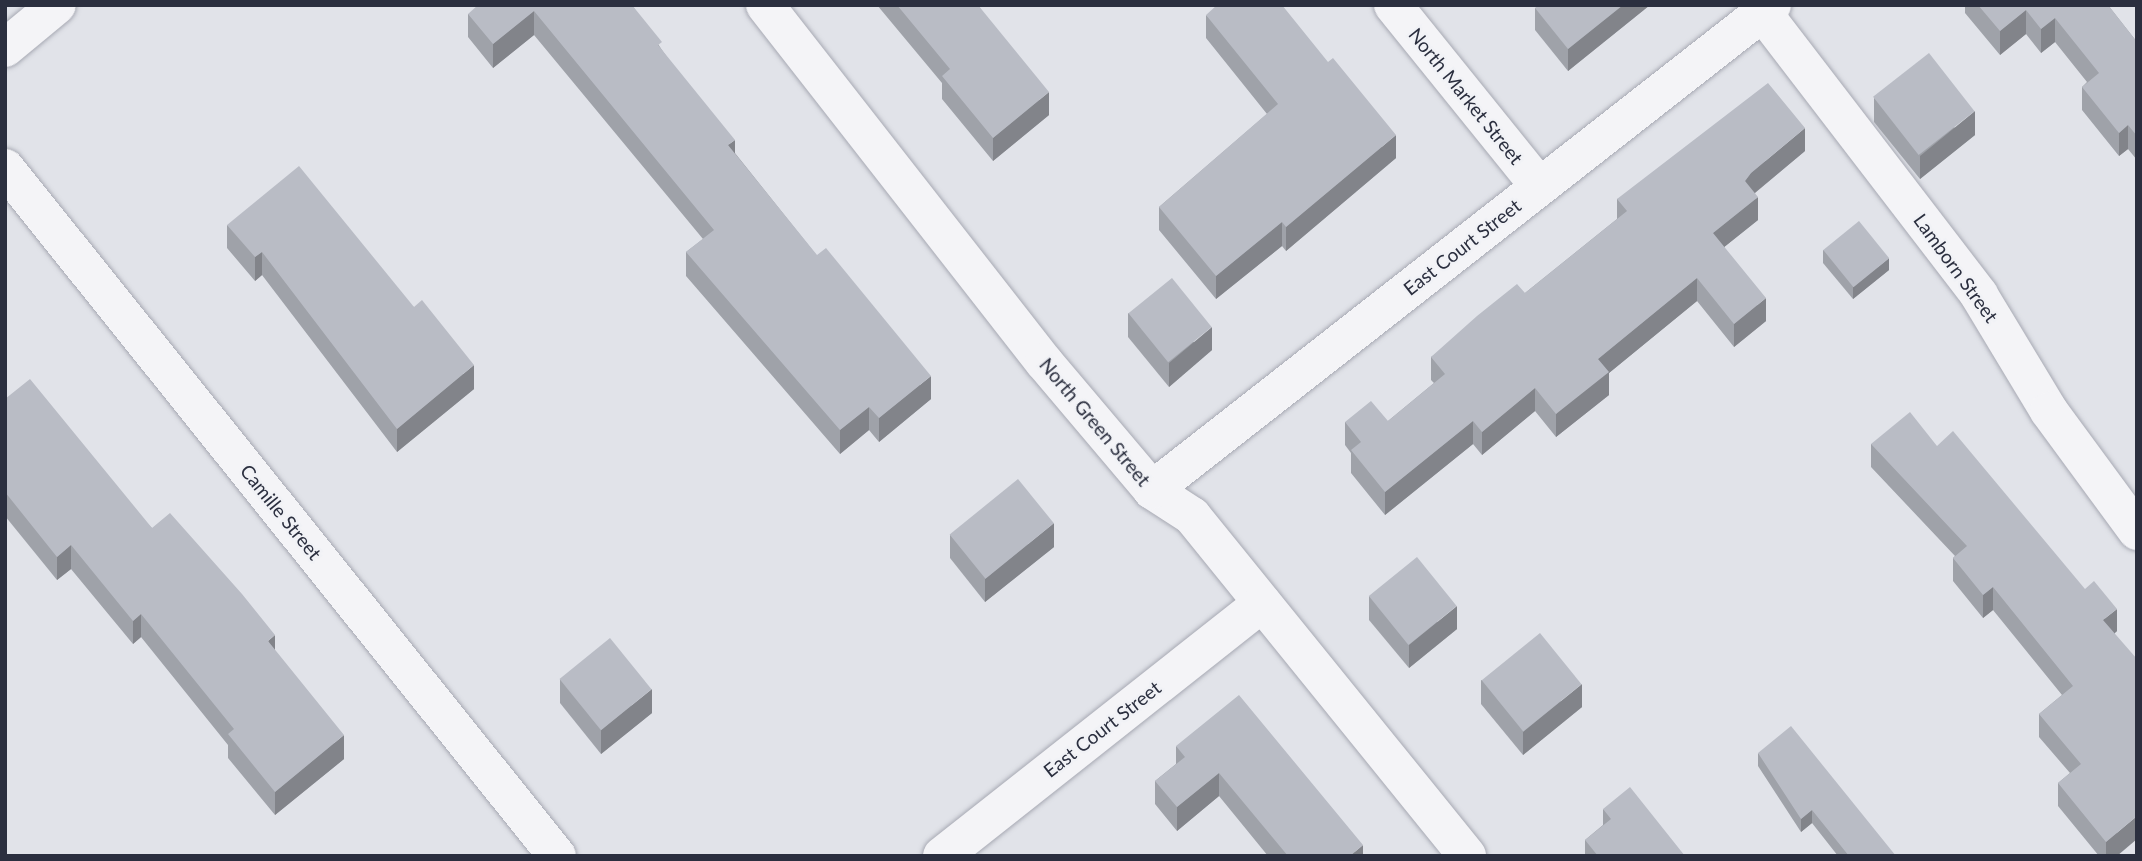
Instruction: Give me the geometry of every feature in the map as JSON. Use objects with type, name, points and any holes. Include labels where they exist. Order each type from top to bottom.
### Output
[{"type":"street","points":[[5,48],[57,5]]},
{"type":"street","name":"North Green Street","points":[[765,5],[1152,489],[1192,516],[1467,856]]},
{"type":"street","name":"North Market Street","points":[[1393,5],[1539,186]]},
{"type":"street","name":"East Court Street","points":[[1152,489],[1768,9]]},
{"type":"street","name":"Lamborn Street","points":[[1768,9],[1979,295],[2049,411],[2137,531]]},
{"type":"street","name":"Camille Street","points":[[5,168],[557,856]]},
{"type":"street","name":"East Court Street","points":[[942,856],[1262,603]]},
{"type":"building","points":[[478,5],[632,5],[662,42],[658,45],[735,140],[728,145],[817,255],[826,248],[931,376],[879,418],[869,407],[840,430],[686,252],[714,230],[534,11],[493,44],[468,14]]},
{"type":"building","points":[[897,5],[978,5],[1049,92],[993,138],[942,76],[950,69]]},
{"type":"building","points":[[1217,5],[1282,5],[1328,62],[1333,58],[1396,135],[1286,227],[1282,222],[1216,276],[1159,207],[1278,104],[1206,15]]},
{"type":"building","points":[[1538,5],[1623,5],[1568,49],[1535,8]]},
{"type":"building","points":[[1978,5],[2108,5],[2137,42],[2137,136],[2128,125],[2119,133],[2082,87],[2099,73],[2055,18],[2041,29],[2026,10],[2000,31]]},
{"type":"building","points":[[1929,53],[1975,111],[1919,155],[1873,97]]},
{"type":"building","points":[[1768,83],[1805,128],[1751,173],[1745,181],[1758,197],[1713,233],[1766,298],[1734,324],[1697,278],[1598,359],[1609,372],[1556,414],[1535,388],[1482,432],[1473,421],[1385,492],[1351,450],[1361,442],[1345,422],[1371,401],[1388,421],[1445,374],[1431,357],[1477,316],[1517,284],[1525,293],[1627,211],[1617,199]]},
{"type":"building","points":[[299,166],[414,307],[422,300],[474,365],[397,429],[262,252],[255,257],[227,225]]},
{"type":"building","points":[[1859,221],[1889,258],[1853,287],[1823,250]]},
{"type":"building","points":[[1172,278],[1212,327],[1168,362],[1128,313]]},
{"type":"building","points":[[30,379],[152,528],[170,513],[242,594],[275,635],[268,641],[344,735],[275,792],[228,734],[234,729],[141,614],[133,621],[71,545],[57,557],[5,492],[5,399]]},
{"type":"building","points":[[1910,412],[1937,446],[1953,431],[2085,589],[2094,581],[2117,609],[2103,620],[2137,659],[2137,816],[2106,842],[2058,783],[2081,764],[2039,714],[2073,686],[1993,587],[1983,595],[1953,558],[1967,546],[1871,444]]},
{"type":"building","points":[[1018,479],[1054,523],[985,579],[950,534]]},
{"type":"building","points":[[1417,557],[1457,606],[1408,645],[1369,596]]},
{"type":"building","points":[[1540,633],[1582,684],[1523,731],[1482,680]]},
{"type":"building","points":[[610,638],[652,689],[601,730],[559,679]]},
{"type":"building","points":[[1239,695],[1363,845],[1350,856],[1288,856],[1219,773],[1177,807],[1155,781],[1185,757],[1176,746]]},
{"type":"building","points":[[1791,726],[1896,856],[1849,856],[1812,810],[1801,819],[1758,753]]},
{"type":"building","points":[[1630,787],[1685,856],[1598,856],[1585,840],[1611,819],[1603,809]]}]
